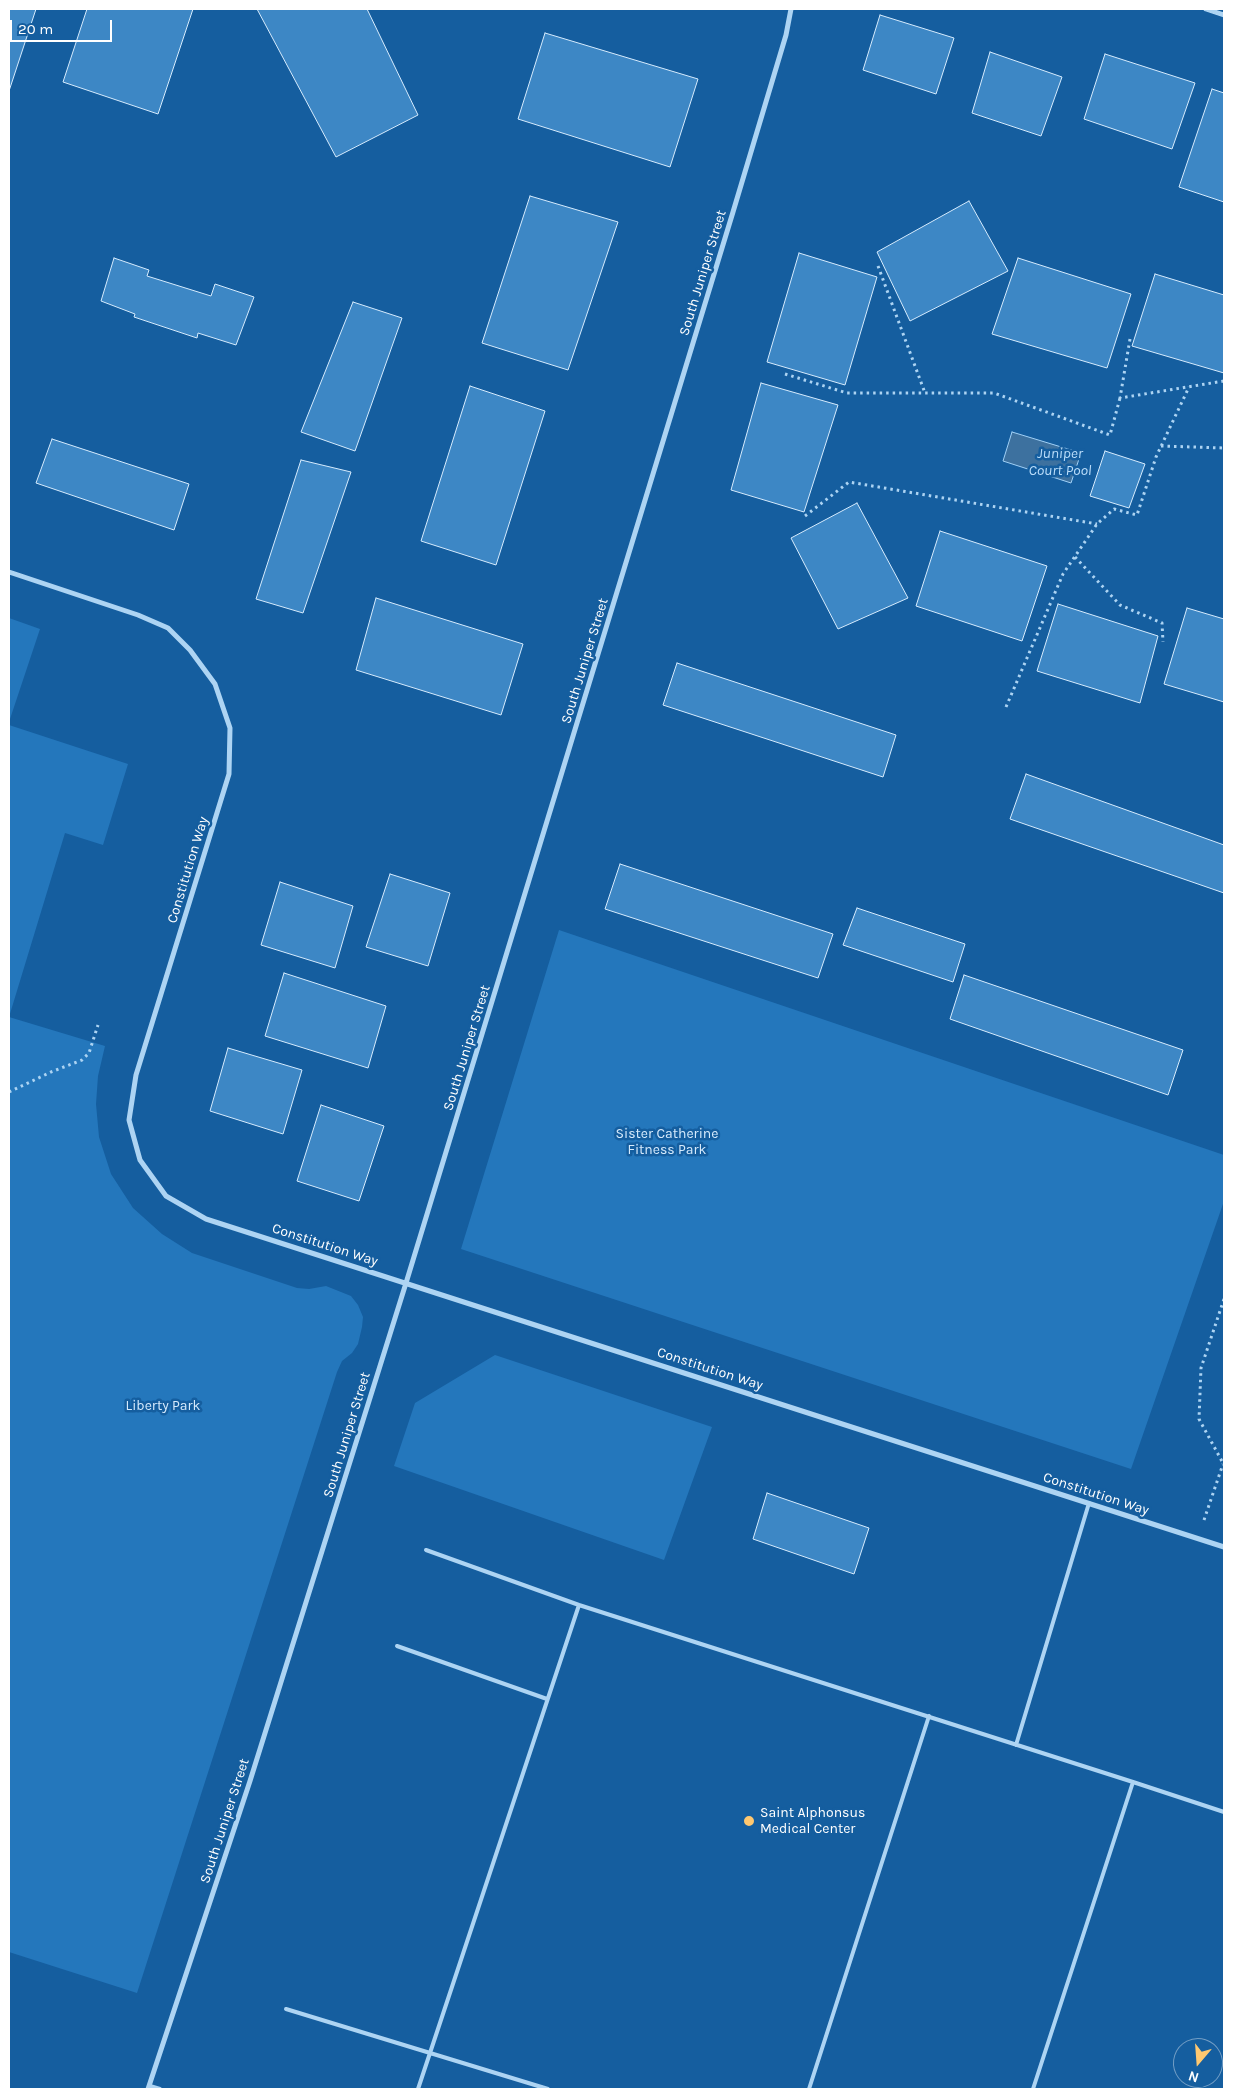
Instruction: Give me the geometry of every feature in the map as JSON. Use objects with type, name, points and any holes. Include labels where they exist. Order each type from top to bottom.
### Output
[{"type":"street","name":"South Juniper Street","points":[[149,2088],[250,1781],[406,1283],[733,212],[786,35],[791,9]]},
{"type":"street","points":[[1206,9],[1224,15]]},
{"type":"street","name":"Constitution Way","points":[[9,572],[138,614],[168,628],[190,650],[215,684],[230,728],[229,774],[136,1075],[129,1120],[140,1160],[166,1196],[206,1219],[1224,1545]]},
{"type":"lane","points":[[1016,1745],[1089,1503]]},
{"type":"lane","points":[[426,1550],[579,1605],[1224,1812]]},
{"type":"lane","points":[[418,2089],[579,1605]]},
{"type":"lane","points":[[397,1646],[547,1699]]},
{"type":"lane","points":[[809,2089],[929,1716]]},
{"type":"lane","points":[[1033,2089],[1133,1782]]},
{"type":"lane","points":[[286,2008],[548,2089]]},
{"type":"lane","points":[[149,2088],[160,2089]]},
{"type":"path","points":[[878,266],[925,393]]},
{"type":"path","points":[[785,374],[846,393],[994,392],[1110,435],[1120,398],[1130,339]]},
{"type":"path","points":[[1120,398],[1224,381]]},
{"type":"path","points":[[1006,706],[1064,574],[1097,524],[1114,509],[1137,515],[1161,446],[1189,387]]},
{"type":"path","points":[[1161,446],[1224,448]]},
{"type":"path","points":[[805,516],[849,482],[1097,524]]},
{"type":"path","points":[[1075,558],[1120,605],[1162,622],[1163,642]]},
{"type":"path","points":[[9,1092],[82,1060],[89,1053],[98,1025]]},
{"type":"path","points":[[1198,1538],[1224,1464],[1199,1419],[1201,1368],[1224,1299]]},
{"type":"green space","points":[[9,618],[40,629],[9,722]]},
{"type":"green space","points":[[9,725],[128,764],[103,845],[65,833],[9,1017]]},
{"type":"green space","name":"Sister Catherine Fitness Park","points":[[559,930],[1224,1155],[1224,1201],[1131,1469],[461,1249]]},
{"type":"green space","name":"Liberty Park","points":[[9,1017],[105,1046],[98,1076],[96,1104],[99,1137],[111,1174],[133,1208],[162,1234],[192,1253],[297,1288],[309,1289],[326,1286],[351,1296],[358,1305],[363,1317],[358,1344],[352,1353],[342,1361],[337,1372],[137,1993],[9,1952]]},
{"type":"green space","points":[[495,1355],[712,1427],[664,1560],[394,1466],[415,1403]]},
{"type":"water","name":"Juniper Court Pool","points":[[1012,432],[1081,453],[1071,483],[1003,461]]},
{"type":"building","points":[[9,9],[36,9],[9,91]]},
{"type":"building","points":[[87,9],[193,9],[158,114],[63,82]]},
{"type":"building","points":[[257,9],[367,9],[418,115],[336,157]]},
{"type":"building","points":[[880,15],[954,38],[936,94],[863,70]]},
{"type":"building","points":[[545,33],[698,79],[670,167],[518,119]]},
{"type":"building","points":[[990,52],[1062,77],[1041,136],[972,113]]},
{"type":"building","points":[[1105,54],[1195,83],[1172,149],[1084,119]]},
{"type":"building","points":[[1212,89],[1224,93],[1224,202],[1179,187]]},
{"type":"building","points":[[530,196],[618,222],[568,370],[482,343]]},
{"type":"building","points":[[969,201],[1008,271],[910,321],[877,252]]},
{"type":"building","points":[[799,253],[877,277],[845,385],[767,362]]},
{"type":"building","points":[[114,258],[149,270],[147,276],[211,296],[215,284],[254,297],[236,345],[198,333],[197,338],[134,317],[135,314],[101,301]]},
{"type":"building","points":[[1018,258],[1131,294],[1107,368],[992,334]]},
{"type":"building","points":[[1155,274],[1224,295],[1224,373],[1132,346]]},
{"type":"building","points":[[353,302],[402,318],[355,451],[301,432]]},
{"type":"building","points":[[761,383],[838,405],[804,512],[731,490]]},
{"type":"building","points":[[470,386],[545,411],[496,565],[421,541]]},
{"type":"building","points":[[52,439],[189,484],[174,530],[36,483]]},
{"type":"building","points":[[1105,451],[1145,464],[1129,508],[1090,496]]},
{"type":"building","points":[[301,460],[351,472],[303,613],[256,599]]},
{"type":"building","points":[[857,503],[908,598],[838,629],[791,538]]},
{"type":"building","points":[[940,531],[1047,566],[1022,641],[916,606]]},
{"type":"building","points":[[376,598],[523,644],[501,715],[356,670]]},
{"type":"building","points":[[1058,604],[1158,636],[1140,703],[1037,671]]},
{"type":"building","points":[[1187,608],[1224,619],[1224,702],[1164,684]]},
{"type":"building","points":[[677,663],[896,735],[883,777],[663,705]]},
{"type":"building","points":[[1026,774],[1224,845],[1224,893],[1010,819]]},
{"type":"building","points":[[620,864],[833,934],[818,978],[605,909]]},
{"type":"building","points":[[390,874],[450,893],[428,966],[366,947]]},
{"type":"building","points":[[280,882],[353,906],[335,968],[261,945]]},
{"type":"building","points":[[857,908],[965,944],[953,982],[843,945]]},
{"type":"building","points":[[284,973],[386,1006],[368,1068],[265,1036]]},
{"type":"building","points":[[964,975],[1183,1050],[1168,1095],[950,1019]]},
{"type":"building","points":[[228,1048],[302,1070],[283,1134],[210,1111]]},
{"type":"building","points":[[321,1105],[384,1126],[359,1201],[297,1181]]},
{"type":"building","points":[[767,1493],[869,1528],[854,1574],[753,1539]]},
{"type":"place","name":"Saint Alphonsus Medical Center","points":[[749,1821]]}]
